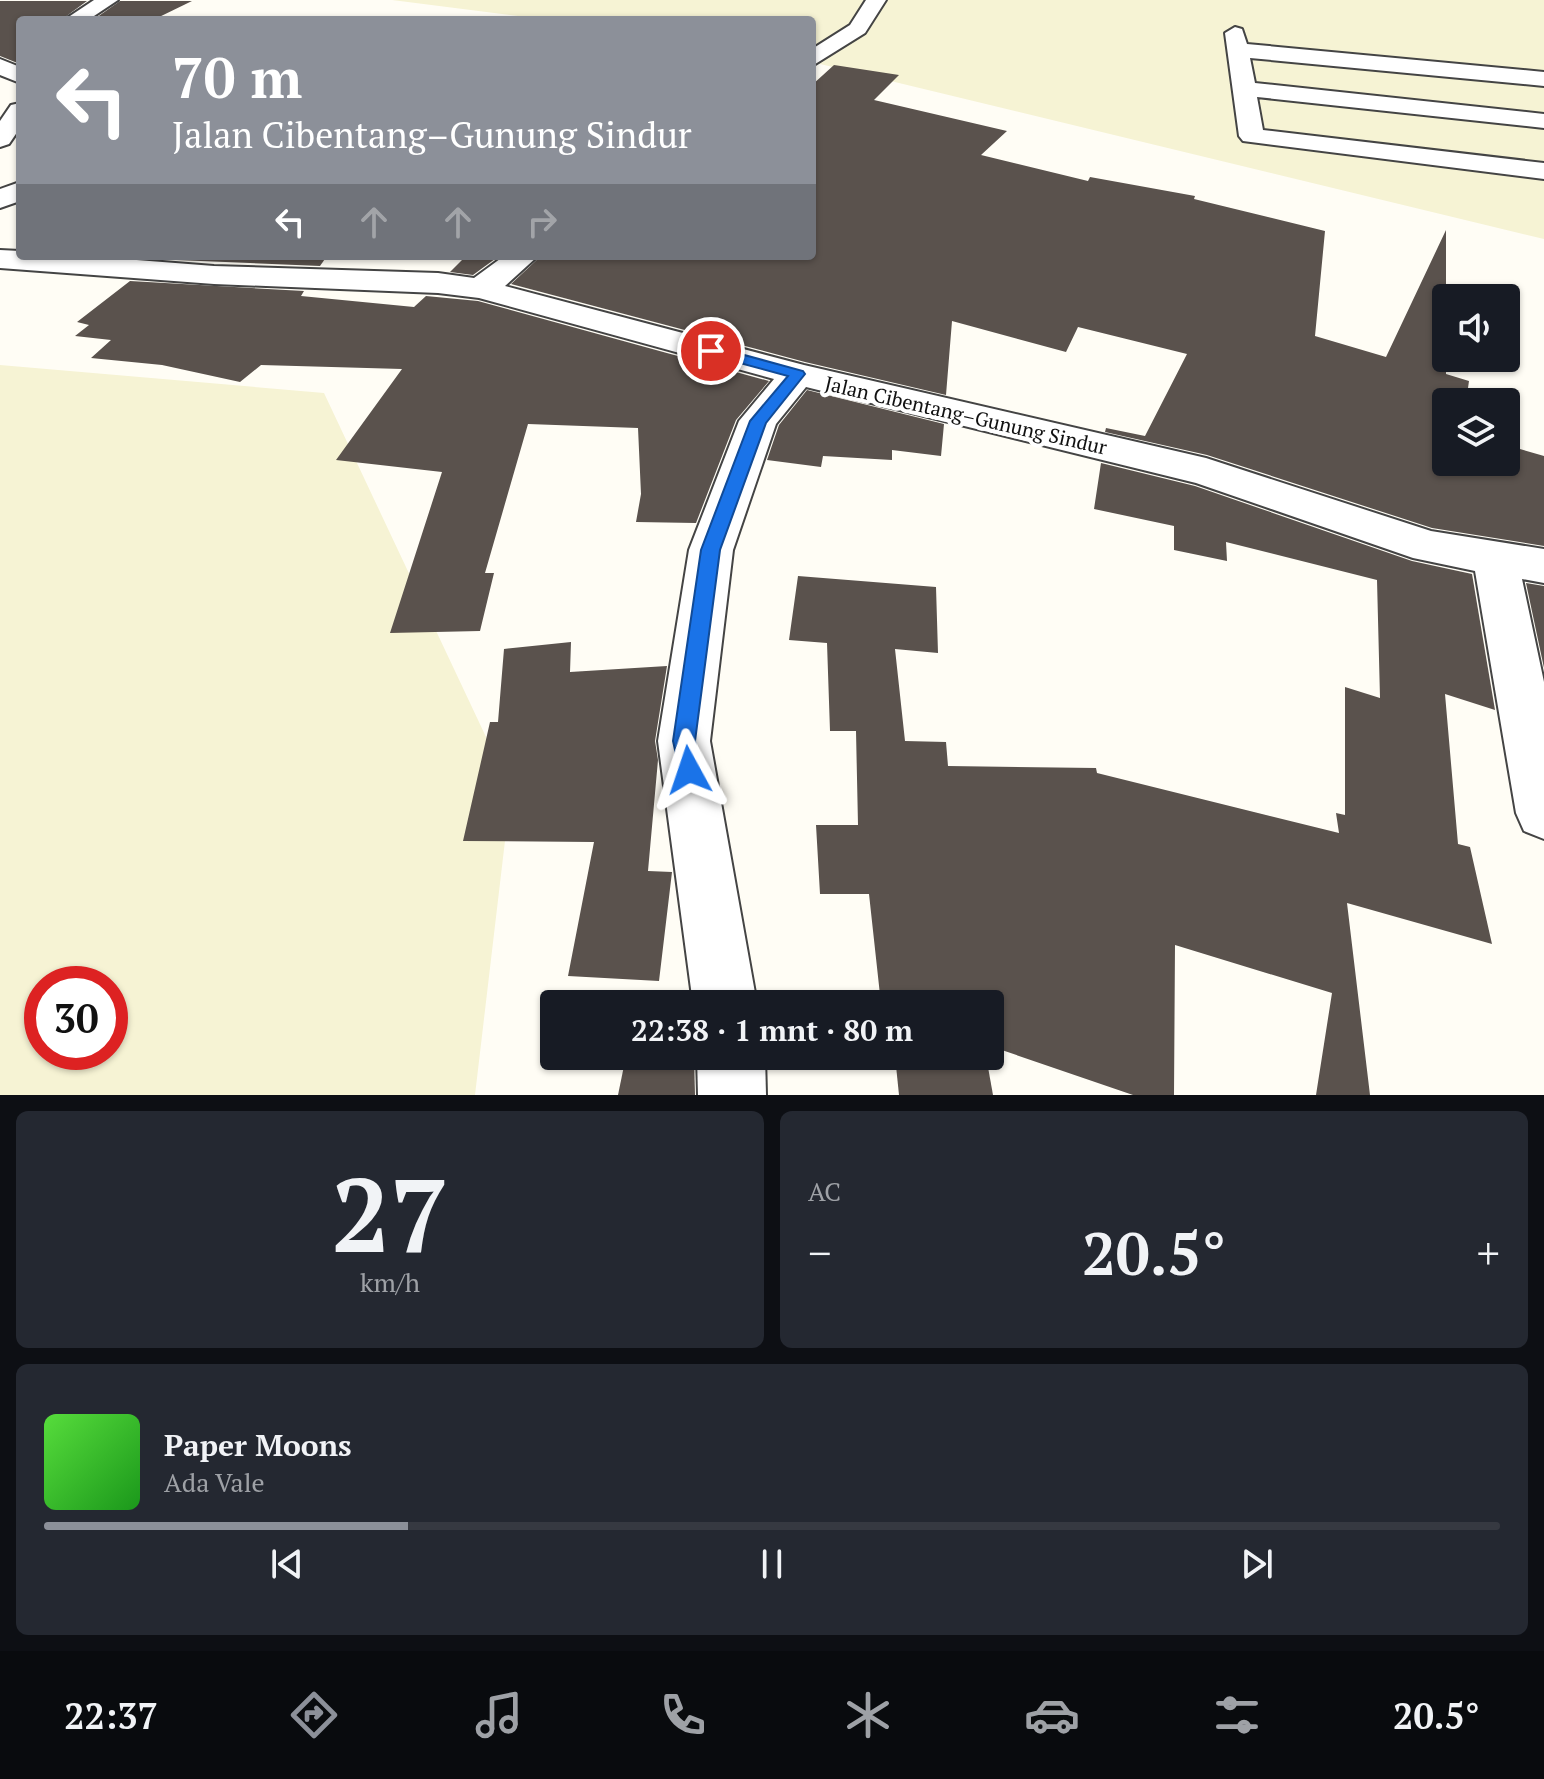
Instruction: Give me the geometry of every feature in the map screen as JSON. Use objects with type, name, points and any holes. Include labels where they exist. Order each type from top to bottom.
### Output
[{"type":"street","points":[[81,16],[108,0]]},
{"type":"street","points":[[816,56],[858,29],[876,0]]},
{"type":"street","points":[[1544,79],[1236,42],[1252,136],[1544,171]]},
{"type":"street","points":[[3,56],[16,71]]},
{"type":"street","points":[[1244,89],[1544,121]]},
{"type":"street","points":[[0,139],[16,116]]},
{"type":"street","name":"Jalan Cibentang–Gunung Sindur","points":[[0,259],[214,275],[438,283],[481,289],[798,374],[1206,472],[1429,547],[1544,566]]},
{"type":"street","points":[[481,289],[518,260]]},
{"type":"street","points":[[723,990],[684,741],[711,550],[758,421],[798,374]]},
{"type":"street","points":[[1495,556],[1544,813]]},
{"type":"street","points":[[731,1070],[732,1095]]},
{"type":"shaded area","points":[[392,0],[1544,0],[1544,239],[816,63],[816,16],[518,16]]},
{"type":"shaded area","points":[[0,365],[324,393],[511,790],[475,1095],[0,1095]]},
{"type":"building","points":[[0,1],[87,1],[66,16],[16,16],[16,62],[0,56]]},
{"type":"building","points":[[120,1],[192,1],[161,16],[99,16]]},
{"type":"building","points":[[834,65],[899,75],[874,100],[1007,131],[981,155],[1088,181],[1090,177],[1195,196],[1194,199],[1325,231],[1315,336],[1386,357],[1446,230],[1446,284],[1432,284],[1432,372],[1446,372],[1469,381],[1468,388],[1432,388],[1432,476],[1520,476],[1520,449],[1544,456],[1544,546],[1432,528],[1207,455],[1105,432],[1106,428],[1145,436],[1187,354],[1078,327],[1066,352],[952,321],[946,395],[805,362],[511,284],[537,260],[816,260],[816,81]]},
{"type":"building","points":[[176,260],[324,260],[320,266]]},
{"type":"building","points":[[462,260],[494,260],[473,275],[450,272]]},
{"type":"building","points":[[130,281],[304,291],[301,296],[414,307],[426,296],[478,301],[769,381],[736,420],[696,523],[636,522],[641,494],[638,428],[528,424],[485,573],[494,573],[480,631],[390,633],[442,472],[336,460],[402,369],[261,365],[240,382],[162,365],[91,358],[111,340],[75,336],[89,325],[77,322]]},
{"type":"building","points":[[807,390],[944,424],[941,456],[892,450],[892,460],[823,456],[821,467],[767,460],[779,425]]},
{"type":"building","points":[[1101,463],[1195,486],[1412,561],[1472,574],[1495,710],[1445,694],[1458,844],[1470,847],[1492,944],[1347,903],[1370,1095],[1316,1095],[1332,993],[1175,945],[1174,1095],[1133,1095],[1004,1051],[1004,990],[879,990],[869,894],[820,894],[816,825],[858,825],[856,731],[830,731],[827,643],[789,640],[798,576],[936,587],[938,653],[895,649],[905,741],[946,742],[948,766],[1096,768],[1097,773],[1339,833],[1336,813],[1345,815],[1345,687],[1380,698],[1377,580],[1226,542],[1227,561],[1174,550],[1174,526],[1094,509]]},
{"type":"building","points":[[1526,583],[1544,586],[1544,668]]},
{"type":"building","points":[[571,642],[570,672],[667,666],[655,741],[658,760],[648,871],[672,872],[659,981],[568,976],[594,842],[463,841],[490,722],[498,722],[504,649]]},
{"type":"building","points":[[623,1070],[694,1070],[695,1095],[618,1095]]},
{"type":"building","points":[[896,1070],[989,1070],[993,1095],[899,1095]]},
{"type":"route","points":[[689,770],[684,741],[711,550],[758,421],[798,374],[711,351]]}]
